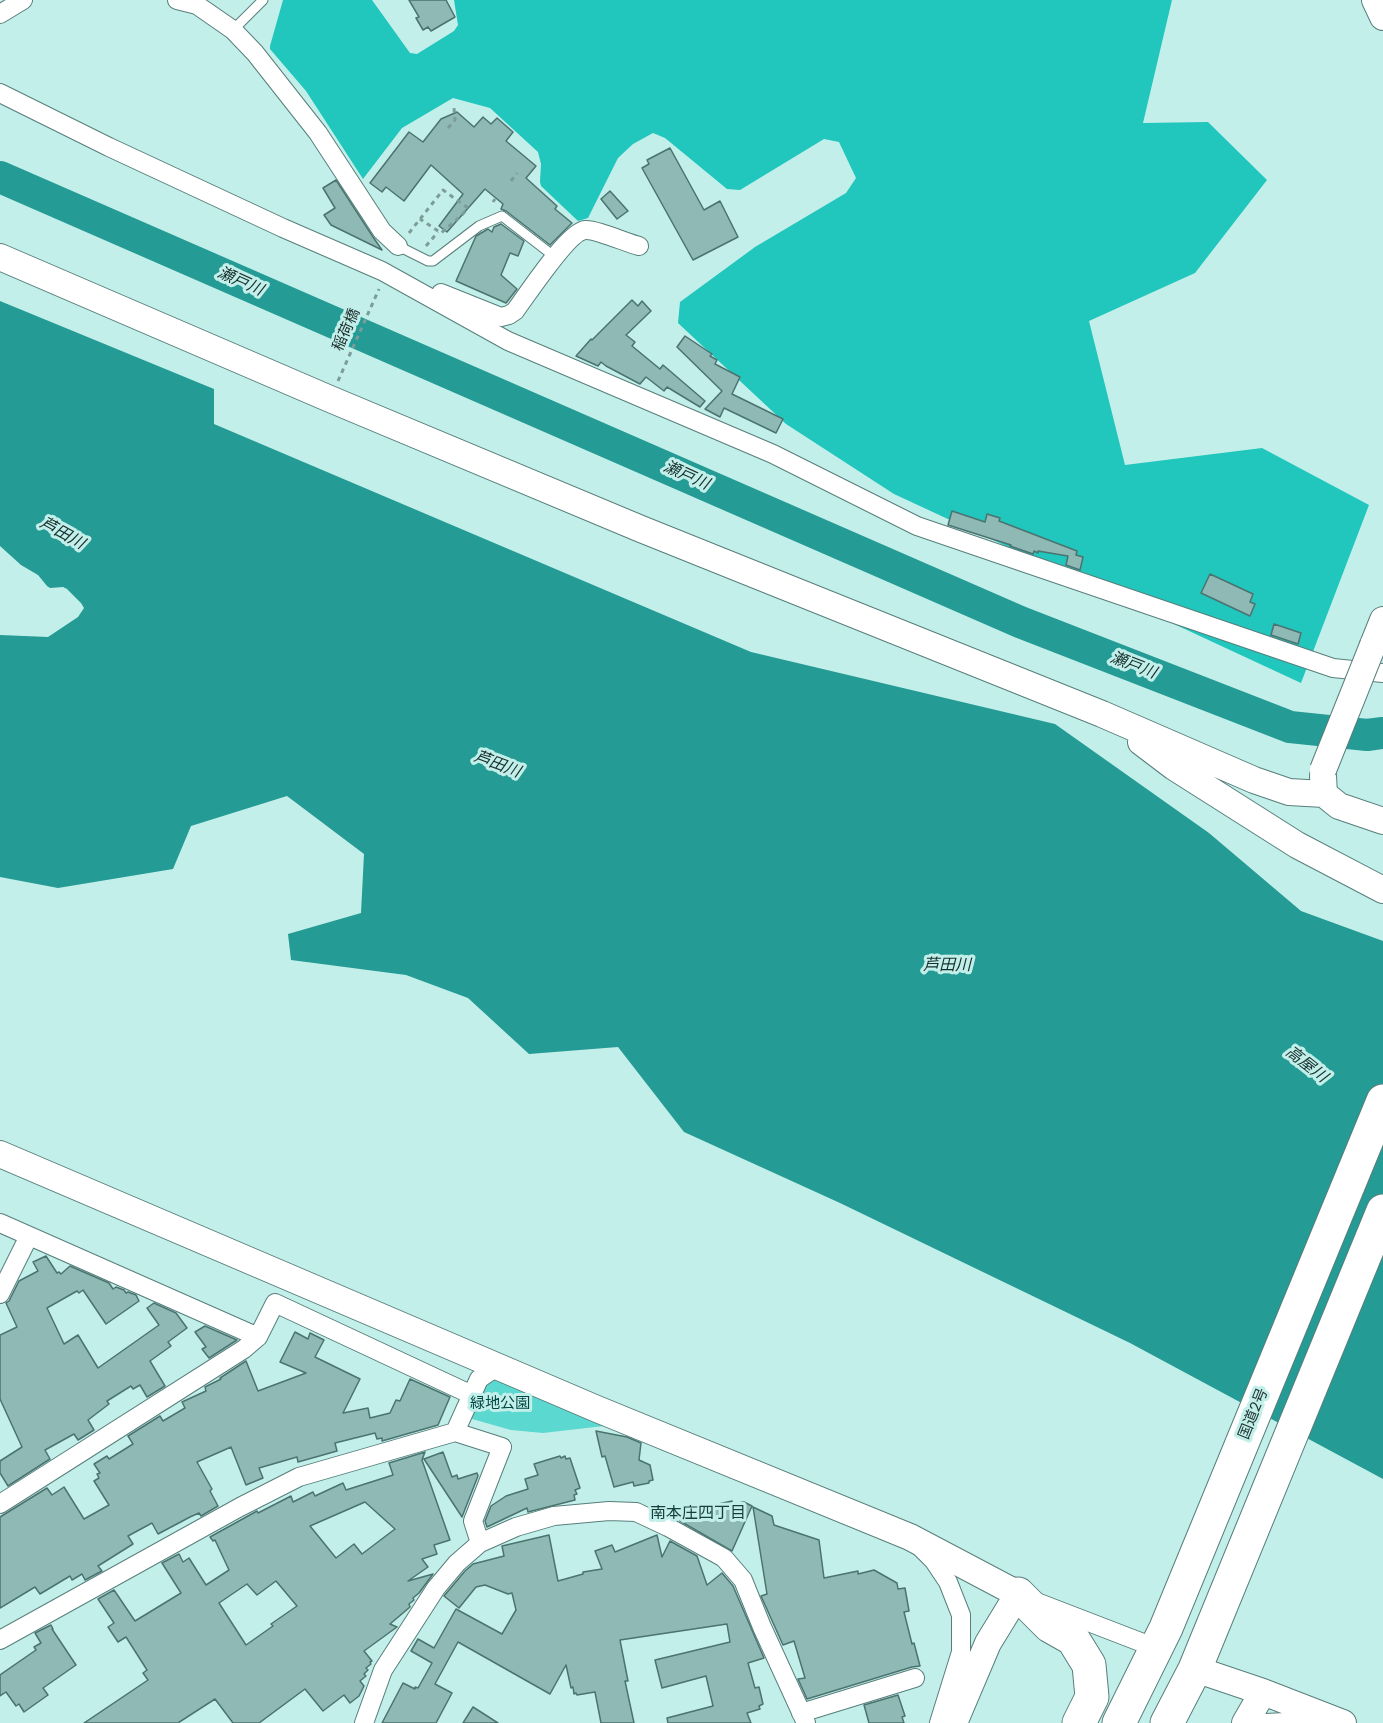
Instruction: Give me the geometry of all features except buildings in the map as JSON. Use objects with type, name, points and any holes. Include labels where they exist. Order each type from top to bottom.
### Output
[{"type":"highway","name":"国道2号","points":[[1119,1723],[1161,1638],[1383,1101]]},
{"type":"highway","points":[[1167,1723],[1200,1656],[1383,1211]]},
{"type":"highway","points":[[1018,1594],[1050,1626],[1073,1639],[1089,1665],[1092,1697],[1079,1723]]},
{"type":"street","points":[[0,14],[23,0]]},
{"type":"street","points":[[177,0],[197,5],[233,30],[255,53],[318,133],[382,231],[398,246]]},
{"type":"street","points":[[1375,0],[1383,17]]},
{"type":"street","points":[[0,93],[109,147],[382,271],[508,341],[773,454],[916,526],[1333,668],[1383,673]]},
{"type":"street","points":[[414,288],[430,289],[501,317],[515,310],[576,233],[588,230],[639,246]]},
{"type":"street","points":[[0,257],[641,530],[1102,714],[1234,772],[1289,792],[1324,782]]},
{"type":"street","points":[[1324,782],[1383,620]]},
{"type":"street","points":[[1102,714],[1174,767],[1297,845],[1383,890]]},
{"type":"street","points":[[1196,781],[1208,773],[1234,772]]},
{"type":"street","points":[[1324,782],[1339,806],[1383,821]]},
{"type":"street","points":[[0,1154],[608,1413],[910,1537],[1018,1594],[1161,1638]]},
{"type":"street","points":[[0,1223],[258,1337]]},
{"type":"street","points":[[0,1294],[29,1236]]},
{"type":"street","points":[[0,1504],[244,1349],[258,1337],[275,1302],[472,1395]]},
{"type":"street","points":[[455,1432],[479,1379],[498,1366]]},
{"type":"street","points":[[0,1640],[240,1507],[299,1477],[455,1432],[502,1447],[473,1521],[480,1543]]},
{"type":"street","points":[[364,1723],[383,1671],[435,1588],[457,1563],[480,1543],[516,1527],[554,1516],[609,1511],[636,1512],[724,1558],[742,1580],[803,1718],[915,1678]]},
{"type":"street","points":[[910,1537],[934,1561],[948,1582],[961,1615],[961,1652],[939,1723]]},
{"type":"street","points":[[954,1723],[987,1643],[1018,1594]]},
{"type":"street","points":[[1200,1656],[1263,1692],[1342,1723]]},
{"type":"street","points":[[1245,1723],[1263,1692]]},
{"type":"street","points":[[1266,1723],[1305,1721],[1316,1723]]},
{"type":"lane","points":[[233,30],[263,0]]},
{"type":"lane","points":[[398,246],[428,261],[433,261],[479,226],[502,216],[555,257]]},
{"type":"path","points":[[448,128],[454,120],[454,108]]},
{"type":"path","points":[[511,181],[517,173]]},
{"type":"path","points":[[443,190],[468,208],[441,234],[438,232],[421,217],[443,190]]},
{"type":"path","points":[[418,256],[438,232]]},
{"type":"path","name":"稲荷橋","points":[[338,381],[379,289]]},
{"type":"green space","name":"緑地公園","points":[[487,1375],[604,1426],[543,1433],[511,1430],[465,1417]]},
{"type":"shaded area","points":[[283,0],[372,0],[410,53],[417,54],[454,31],[458,25],[454,0],[1172,0],[1143,123],[1208,122],[1267,180],[1195,273],[1089,321],[1125,465],[1262,448],[1369,505],[1301,683],[894,494],[786,424],[678,323],[680,302],[755,247],[846,193],[856,178],[839,142],[824,139],[740,190],[727,189],[665,138],[653,133],[633,144],[618,158],[588,218],[578,221],[541,186],[541,164],[538,152],[490,108],[453,98],[402,128],[363,179],[306,91],[270,49]]},
{"type":"water","name":"芦田川","points":[[0,301],[214,389],[214,424],[751,652],[1055,724],[1209,833],[1301,911],[1383,941],[1383,1479],[1130,1343],[840,1203],[684,1132],[618,1047],[529,1054],[468,998],[406,975],[291,960],[288,934],[361,913],[364,854],[287,796],[191,826],[173,869],[58,888],[0,877],[0,635],[48,637],[78,617],[84,608],[67,589],[50,588],[38,575],[21,565],[0,546]]},
{"type":"waterway","name":"瀬戸川","points":[[0,177],[1020,622],[1290,727],[1367,735],[1383,733]]},
{"type":"district","name":"南本庄四丁目","points":[[698,1514]]},
{"type":"water label","name":"高屋川","points":[[1306,1065]]}]
